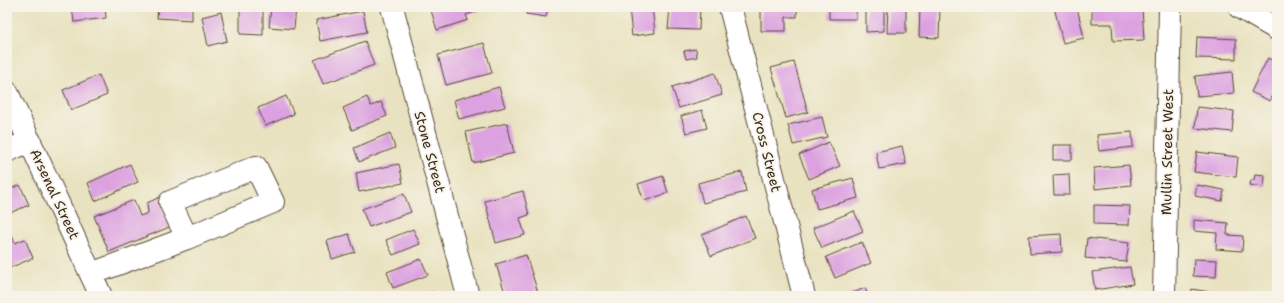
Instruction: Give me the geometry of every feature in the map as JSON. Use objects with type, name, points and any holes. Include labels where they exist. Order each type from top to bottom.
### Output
[{"type":"main road","name":"Stone Street","points":[[392,7],[468,296]]},
{"type":"main road","name":"Cross Street","points":[[730,7],[804,296]]},
{"type":"main road","name":"Mullin Street West","points":[[1164,296],[1170,7]]},
{"type":"main road","points":[[1239,7],[1277,29]]},
{"type":"main road","name":"Arsenal Street","points":[[7,92],[101,296]]},
{"type":"main road","points":[[7,151],[30,141]]},
{"type":"main road","points":[[91,274],[186,238]]},
{"type":"building","points":[[72,7],[105,7],[106,18],[74,22]]},
{"type":"building","points":[[158,7],[192,7],[192,20],[157,18]]},
{"type":"building","points":[[240,7],[263,7],[263,35],[240,34]]},
{"type":"building","points":[[271,7],[296,7],[294,29],[269,27]]},
{"type":"building","points":[[430,7],[480,7],[481,10],[466,15],[468,20],[437,30]]},
{"type":"building","points":[[518,7],[548,7],[546,17],[526,14],[527,9]]},
{"type":"building","points":[[629,7],[652,7],[655,33],[632,36]]},
{"type":"building","points":[[670,7],[700,7],[699,30],[668,29]]},
{"type":"building","points":[[761,7],[797,7],[797,17],[786,17],[786,31],[761,31]]},
{"type":"building","points":[[829,7],[856,7],[856,19],[829,19]]},
{"type":"building","points":[[866,7],[884,7],[884,31],[866,32]]},
{"type":"building","points":[[888,7],[906,7],[906,33],[887,33]]},
{"type":"building","points":[[920,7],[940,7],[939,38],[919,37]]},
{"type":"building","points":[[1054,7],[1077,7],[1084,38],[1063,43]]},
{"type":"building","points":[[1092,7],[1142,7],[1144,40],[1113,41],[1112,24],[1092,24]]},
{"type":"building","points":[[363,11],[367,32],[320,41],[316,20]]},
{"type":"building","points":[[221,12],[227,41],[208,46],[202,17]]},
{"type":"building","points":[[1197,37],[1236,39],[1236,59],[1196,58]]},
{"type":"building","points":[[365,41],[374,65],[323,84],[314,60]]},
{"type":"building","points":[[484,43],[492,73],[446,85],[438,55]]},
{"type":"building","points":[[696,49],[697,57],[686,59],[684,51]]},
{"type":"building","points":[[1268,58],[1277,63],[1277,86],[1270,101],[1251,92]]},
{"type":"building","points":[[794,62],[808,112],[786,118],[771,68]]},
{"type":"building","points":[[1232,72],[1234,93],[1197,96],[1195,76]]},
{"type":"building","points":[[715,73],[722,95],[679,108],[672,87]]},
{"type":"building","points":[[99,75],[107,95],[71,110],[63,90]]},
{"type":"building","points":[[499,87],[505,107],[459,119],[454,100]]},
{"type":"building","points":[[286,96],[294,114],[265,126],[258,108]]},
{"type":"building","points":[[367,97],[371,106],[381,102],[387,116],[352,130],[343,108]]},
{"type":"building","points":[[1197,107],[1234,111],[1232,132],[1195,128]]},
{"type":"building","points":[[702,110],[707,128],[686,133],[681,116]]},
{"type":"building","points":[[822,117],[827,137],[793,145],[788,125]]},
{"type":"building","points":[[507,123],[514,153],[473,163],[466,132]]},
{"type":"building","points":[[1132,132],[1133,147],[1099,151],[1097,135]]},
{"type":"building","points":[[390,133],[395,148],[359,162],[354,148]]},
{"type":"building","points":[[829,142],[840,166],[809,179],[799,155]]},
{"type":"building","points":[[1053,145],[1072,145],[1072,160],[1053,160]]},
{"type":"building","points":[[902,146],[906,164],[879,169],[876,152]]},
{"type":"building","points":[[1197,152],[1238,157],[1236,177],[1194,172]]},
{"type":"building","points":[[130,164],[138,182],[95,201],[88,183]]},
{"type":"building","points":[[399,164],[403,183],[359,192],[356,173]]},
{"type":"building","points":[[1129,165],[1131,185],[1095,189],[1094,168]]},
{"type":"building","points":[[742,172],[746,192],[703,203],[698,183]]},
{"type":"building","points":[[1069,174],[1070,195],[1054,195],[1053,175]]},
{"type":"building","points":[[1255,174],[1265,175],[1264,187],[1250,185],[1251,180],[1254,180]]},
{"type":"building","points":[[663,176],[668,193],[644,201],[638,184]]},
{"type":"building","points":[[853,178],[858,198],[817,209],[812,189]]},
{"type":"building","points":[[7,181],[10,189],[20,185],[29,205],[7,214]]},
{"type":"building","points":[[1197,185],[1224,190],[1222,201],[1195,196]]},
{"type":"building","points":[[523,191],[529,215],[520,218],[525,235],[496,243],[485,201]]},
{"type":"building","points":[[404,194],[411,212],[369,227],[362,209]]},
{"type":"building","points":[[160,197],[172,226],[109,252],[94,216],[134,200],[140,216],[148,213],[147,203]]},
{"type":"building","points":[[1094,205],[1130,206],[1129,225],[1094,224]]},
{"type":"building","points":[[854,211],[863,231],[822,248],[813,228]]},
{"type":"building","points":[[746,216],[755,238],[711,256],[702,235]]},
{"type":"building","points":[[1194,220],[1228,223],[1227,235],[1243,236],[1242,251],[1216,249],[1217,233],[1194,231]]},
{"type":"building","points":[[413,229],[420,244],[393,255],[386,240]]},
{"type":"building","points":[[11,234],[15,243],[25,239],[33,258],[7,269],[7,236]]},
{"type":"building","points":[[349,234],[355,252],[332,259],[327,241]]},
{"type":"building","points":[[1061,234],[1062,252],[1030,254],[1029,236]]},
{"type":"building","points":[[1087,238],[1129,243],[1126,262],[1085,258]]},
{"type":"building","points":[[862,242],[871,263],[835,278],[826,257]]},
{"type":"building","points":[[526,255],[539,296],[506,296],[496,264]]},
{"type":"building","points":[[421,259],[428,275],[393,288],[387,272]]},
{"type":"building","points":[[1194,259],[1217,260],[1216,277],[1193,276]]},
{"type":"building","points":[[1130,267],[1133,284],[1095,290],[1092,272]]},
{"type":"building","points":[[865,288],[868,296],[846,296]]},
{"type":"building","points":[[1192,289],[1227,295],[1227,296],[1190,296]]},
{"type":"building","points":[[433,292],[434,296],[418,296],[418,295]]}]
